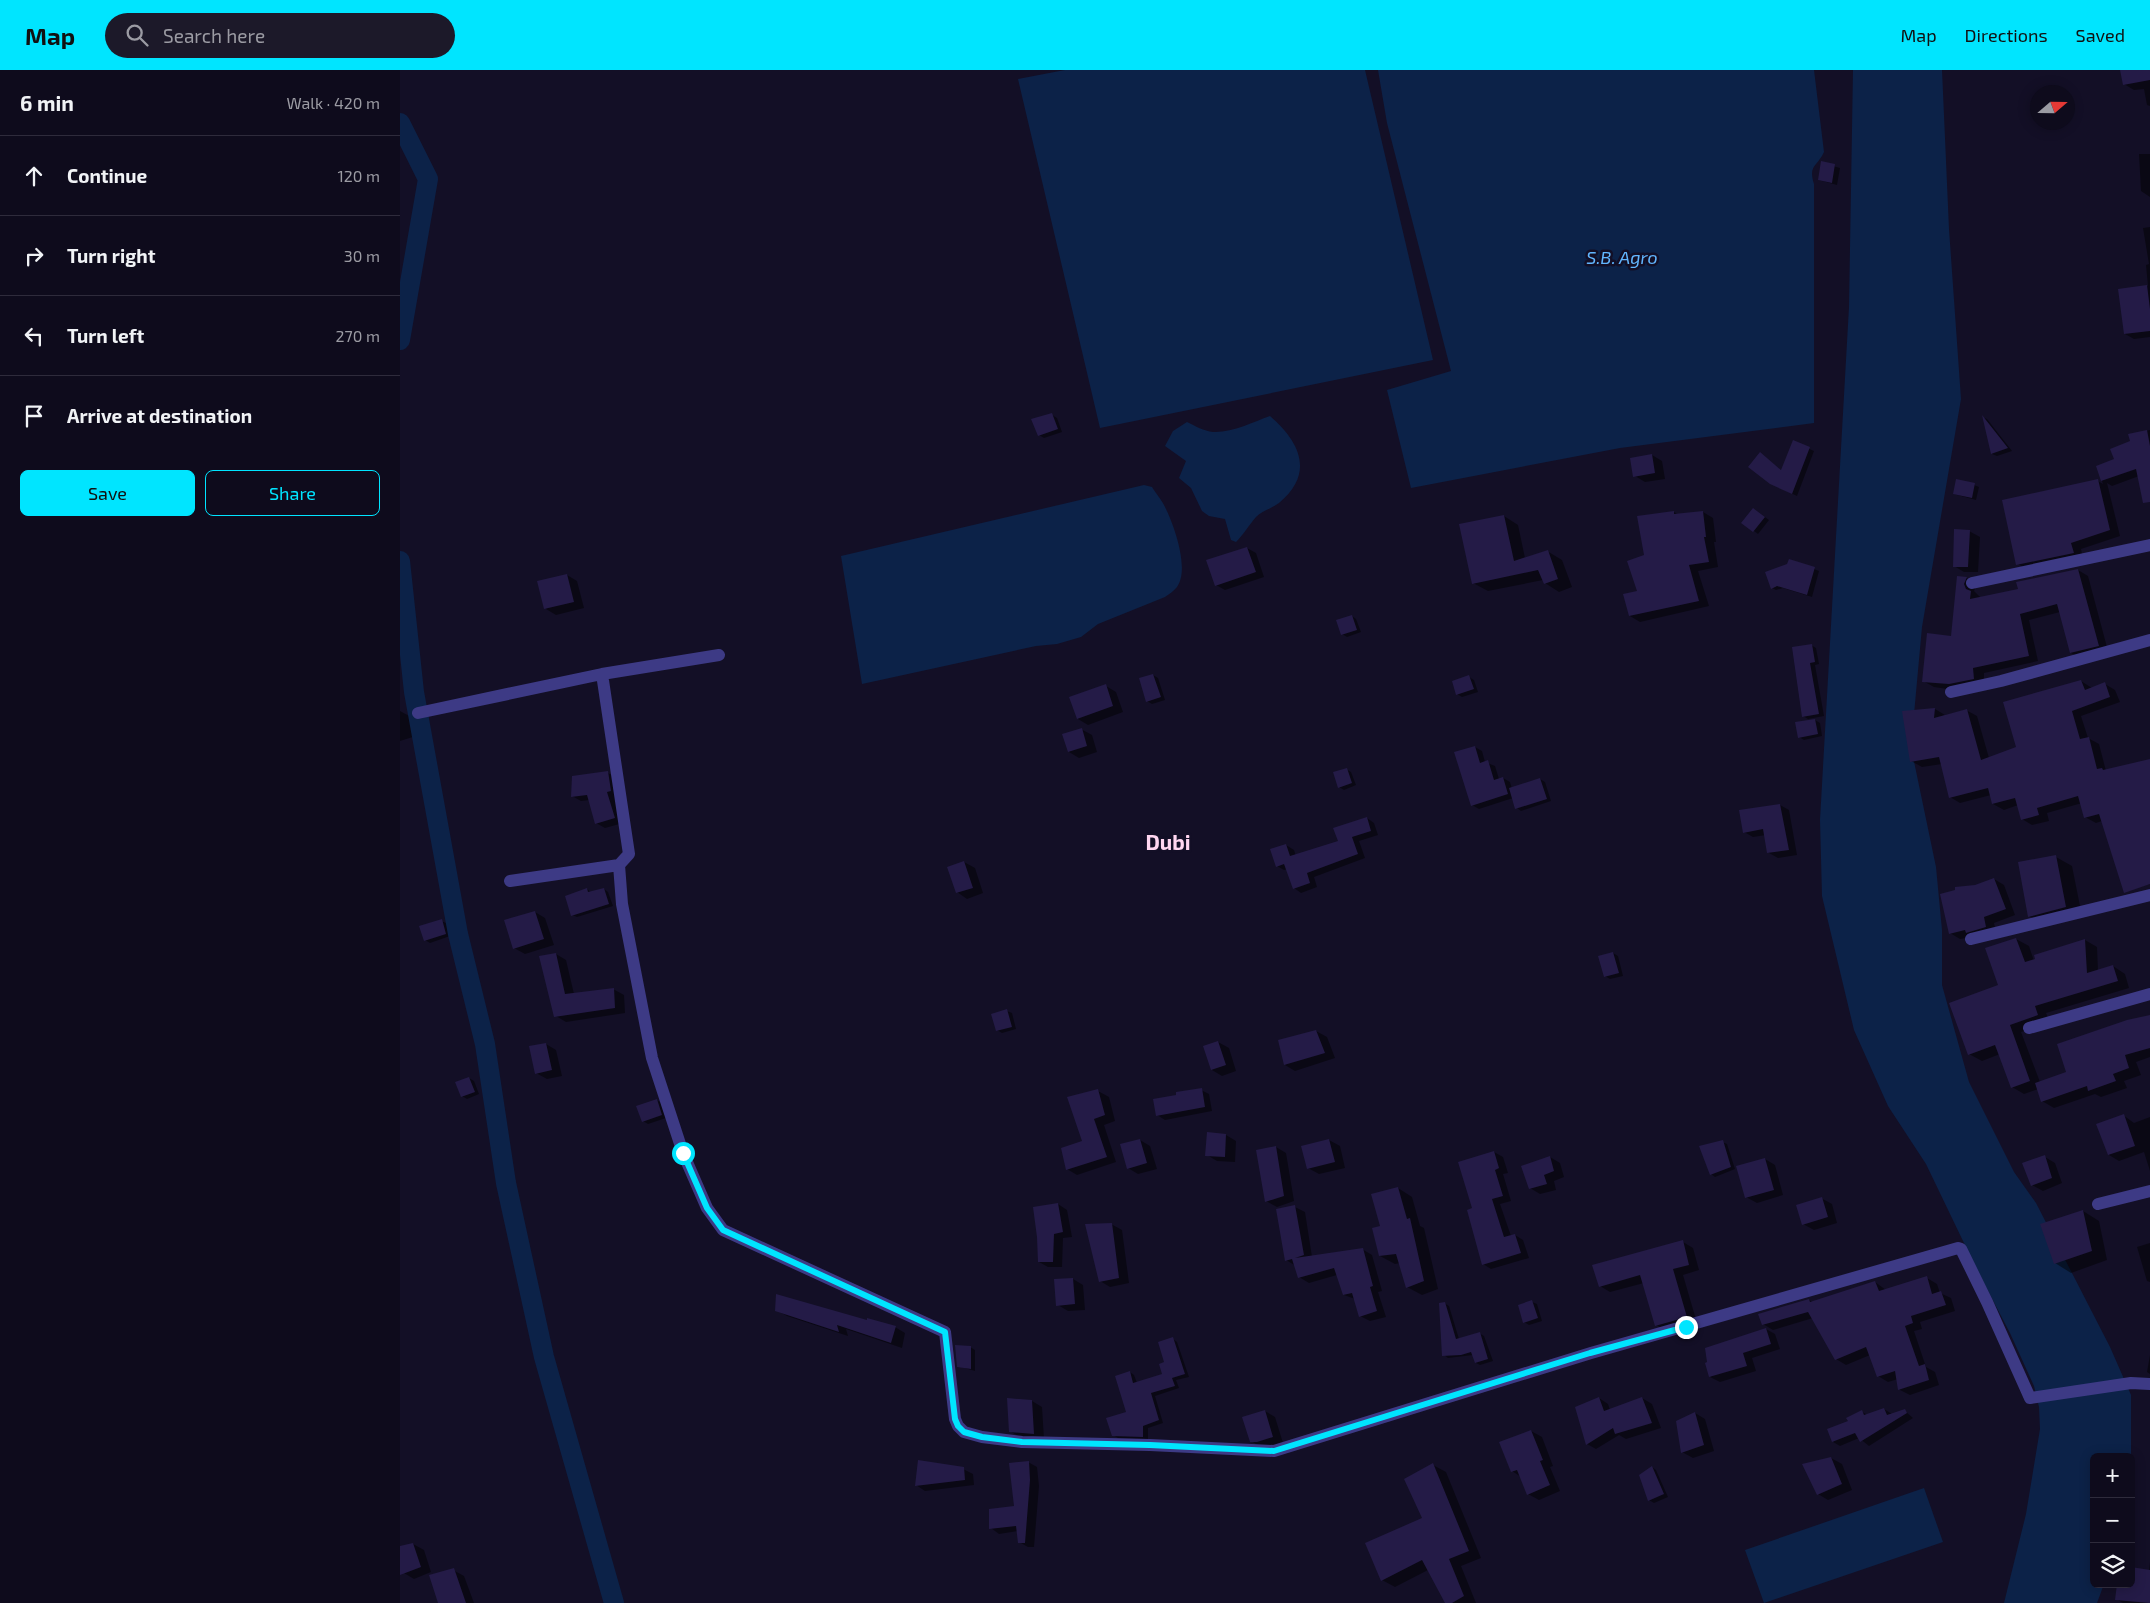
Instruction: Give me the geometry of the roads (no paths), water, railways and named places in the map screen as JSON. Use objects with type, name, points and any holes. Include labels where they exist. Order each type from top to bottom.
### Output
[{"type":"street","points":[[1972,584],[2150,545]]},
{"type":"street","points":[[1951,692],[2001,681],[2150,640]]},
{"type":"street","points":[[418,713],[602,674],[719,654]]},
{"type":"street","points":[[510,881],[619,865],[629,854],[602,674]]},
{"type":"street","points":[[619,865],[622,904],[652,1058],[683,1153],[707,1208],[723,1230],[945,1332],[955,1419],[958,1426],[964,1432],[982,1437],[1022,1442],[1150,1445],[1274,1451],[1590,1353],[1958,1248],[1961,1249],[1987,1302],[2030,1398],[2131,1382],[2150,1384]]},
{"type":"street","points":[[1970,939],[2150,895]]},
{"type":"street","points":[[2029,1028],[2150,994]]},
{"type":"street","points":[[2098,1204],[2150,1191]]},
{"type":"water","points":[[1065,70],[1365,70],[1433,360],[1100,428],[1018,79]]},
{"type":"water","name":"S.B. Agro","points":[[1378,70],[1814,70],[1824,152],[1814,166],[1812,173],[1814,184],[1814,423],[1620,448],[1411,488],[1387,390],[1451,371],[1387,123]]},
{"type":"water","points":[[1853,70],[1942,70],[1949,229],[1961,399],[1922,627],[1911,747],[1936,867],[1942,930],[1942,985],[1969,1082],[2014,1172],[2036,1203],[2110,1347],[2131,1395],[2131,1453],[2090,1453],[2090,1588],[2103,1588],[2097,1603],[2004,1603],[2026,1514],[2040,1429],[2039,1407],[2034,1386],[2010,1333],[1976,1268],[1926,1164],[1888,1106],[1854,1030],[1822,896],[1820,820],[1849,307]]},
{"type":"water","points":[[1270,416],[1289,436],[1296,447],[1300,469],[1297,480],[1290,492],[1279,503],[1256,517],[1236,542],[1231,540],[1225,519],[1209,516],[1202,511],[1191,488],[1179,478],[1186,461],[1165,446],[1173,431],[1187,422],[1206,431],[1220,432],[1242,427]]},
{"type":"water","points":[[1144,485],[1152,487],[1164,504],[1179,547],[1182,569],[1181,579],[1177,587],[1165,597],[1098,624],[1081,637],[1057,644],[1036,646],[862,684],[841,556]]},
{"type":"water","points":[[1924,1488],[1943,1542],[1764,1603],[1745,1550]]},
{"type":"waterway","points":[[400,123],[428,179],[400,340]]},
{"type":"waterway","points":[[400,561],[414,692],[458,934],[485,1044],[506,1183],[544,1357],[614,1603]]},
{"type":"district","name":"Dubi","points":[[1168,843]]}]
